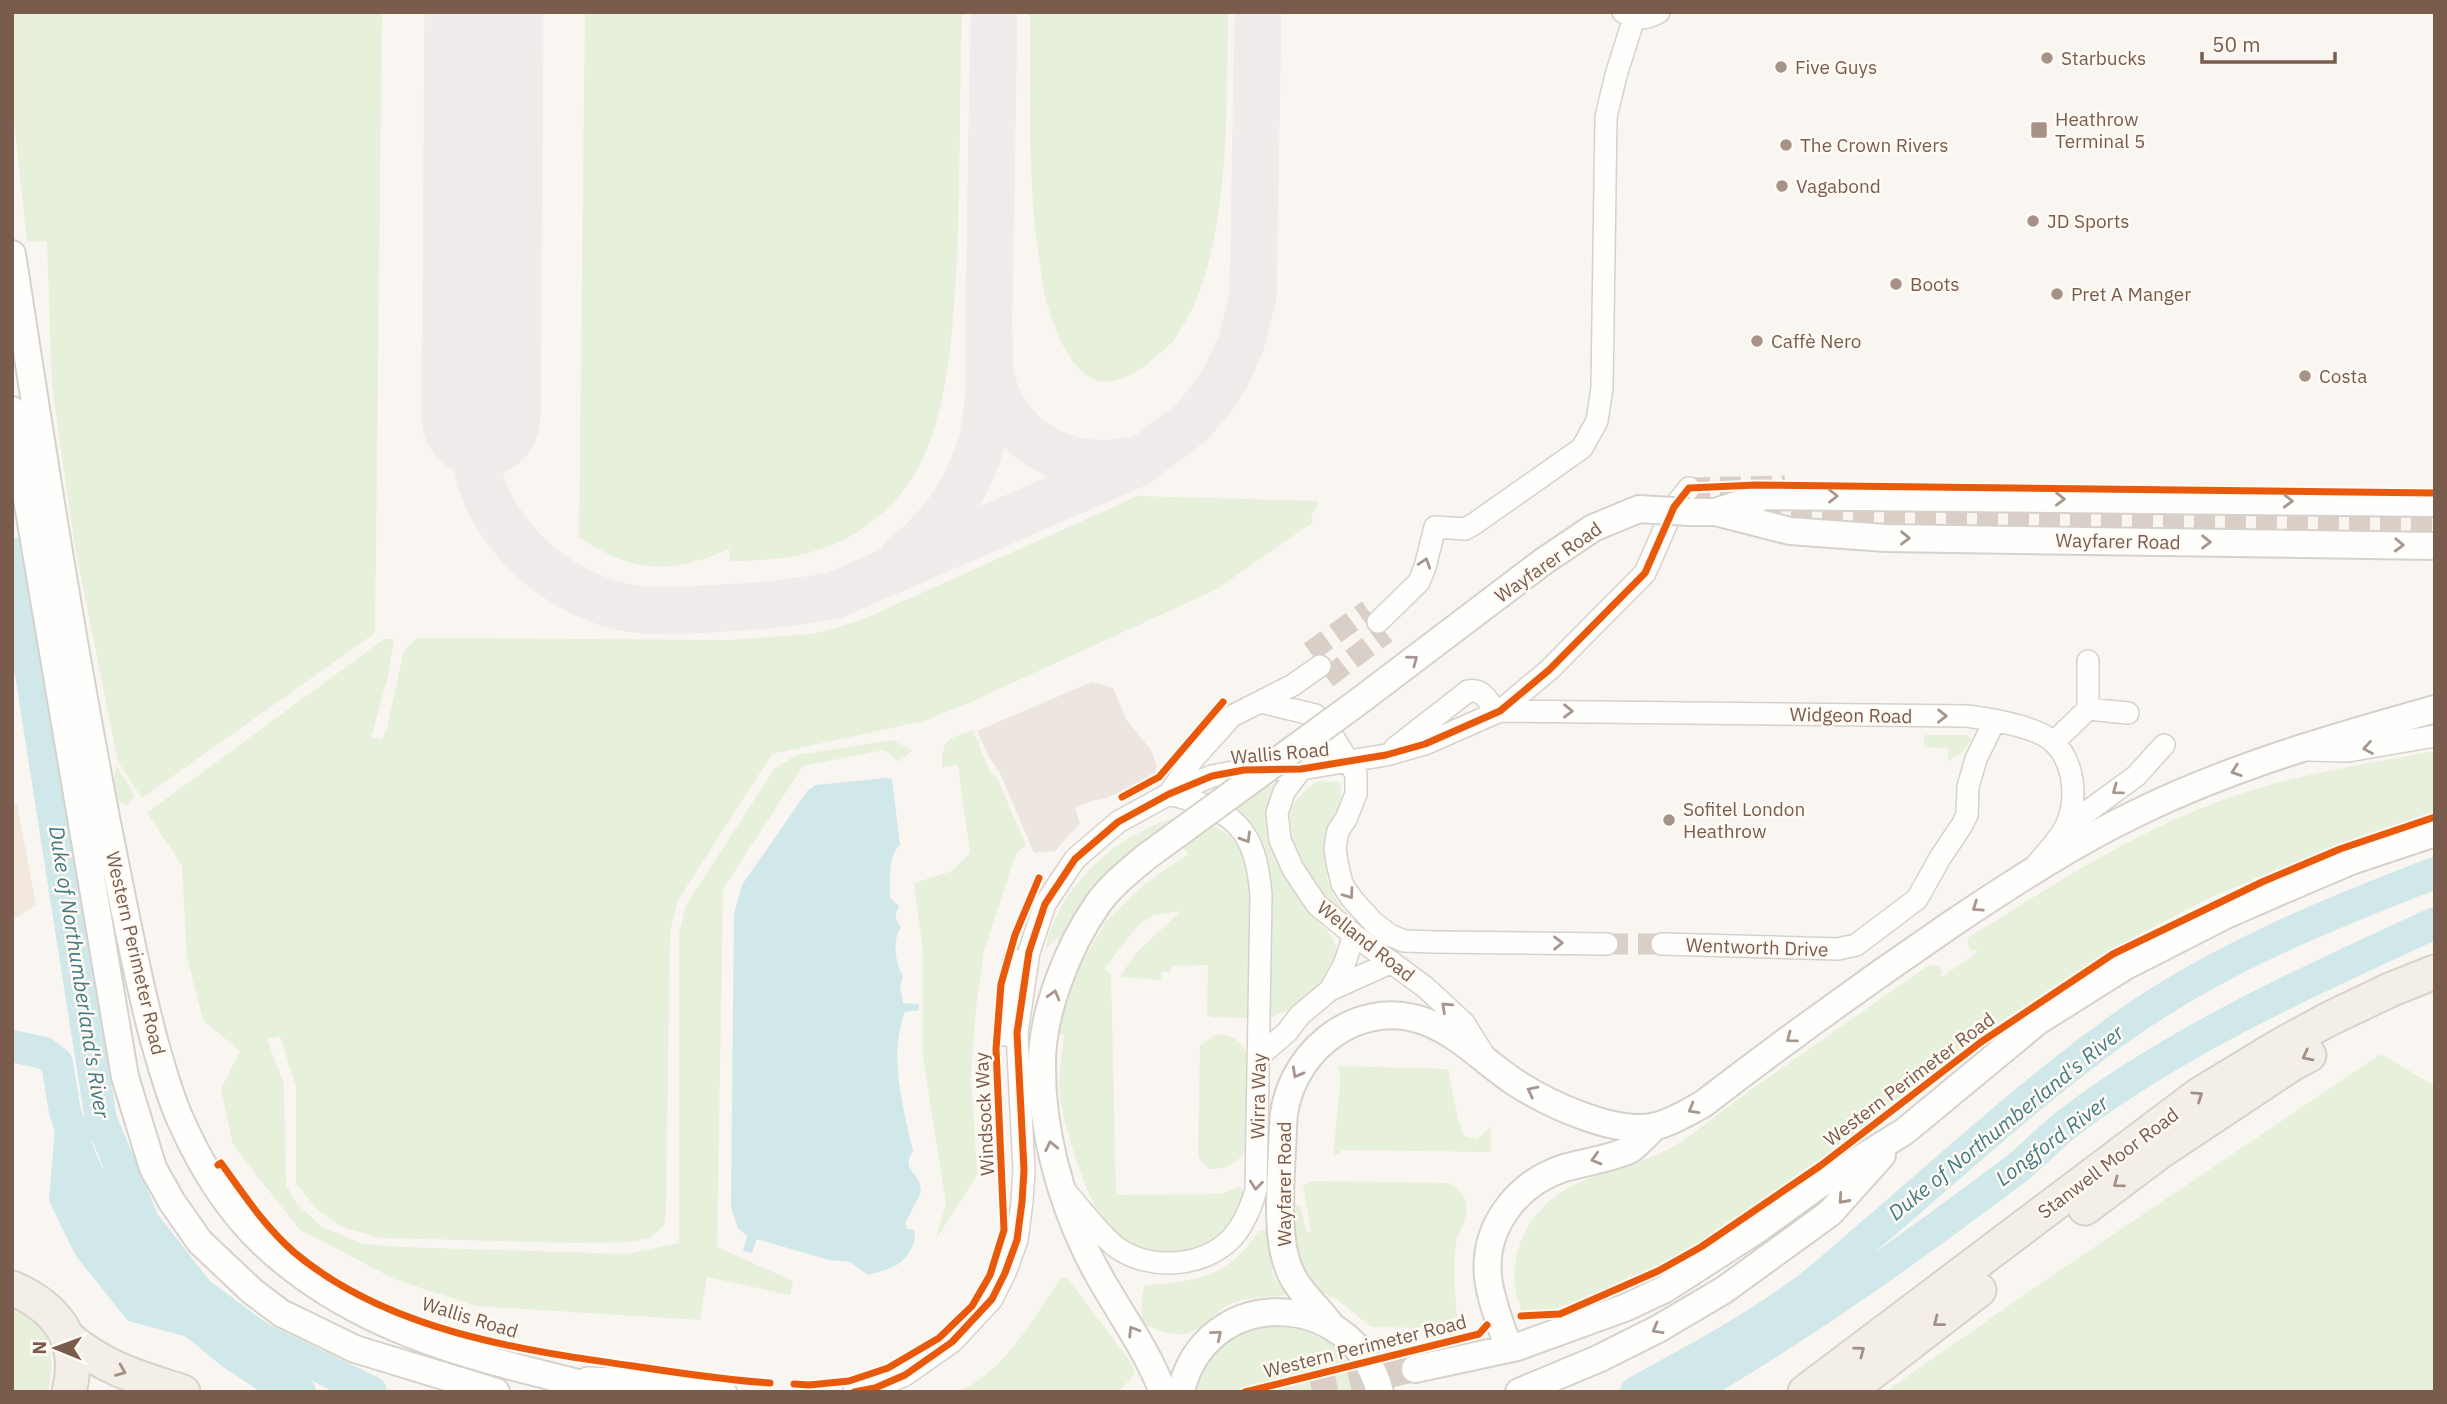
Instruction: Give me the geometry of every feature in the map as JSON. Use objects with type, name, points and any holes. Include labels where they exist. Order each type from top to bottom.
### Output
[{"type":"main road","name":"Stanwell Moor Road","points":[[1805,1392],[2200,1094],[2317,1026],[2392,989],[2435,972]]},
{"type":"main road","name":"Stanwell Moor Road","points":[[1847,1392],[2161,1151],[2292,1064],[2392,1013],[2435,996]]},
{"type":"main road","points":[[22,1292],[61,1324],[73,1358],[69,1392]]},
{"type":"main road","points":[[67,1337],[88,1355],[107,1365],[183,1392]]},
{"type":"street","points":[[1377,622],[1419,582],[1436,527],[1465,528],[1475,524],[1582,448],[1597,421],[1602,388],[1606,117],[1629,15],[1643,19],[1658,12]]},
{"type":"street","name":"Western Perimeter Road","points":[[12,254],[83,689],[115,862],[142,998],[168,1088],[181,1122],[204,1165],[240,1219],[268,1247],[327,1294],[404,1333],[496,1362],[614,1392]]},
{"type":"street","name":"Western Perimeter Road","points":[[12,411],[125,1077],[153,1168],[184,1222],[200,1242],[251,1291],[281,1313],[355,1349],[496,1392]]},
{"type":"street","points":[[1695,507],[1765,496],[2435,503]]},
{"type":"street","name":"Wayfarer Road","points":[[1042,1062],[1055,989],[1073,945],[1097,905],[1119,880],[1146,857],[1358,702],[1544,561],[1593,528],[1639,509],[1695,507],[1790,531],[1867,537],[2435,546]]},
{"type":"street","name":"Wallis Road","points":[[854,1392],[875,1388],[905,1375],[952,1342],[992,1298],[1005,1273],[1017,1240],[1024,1170],[1017,1033],[1025,978],[1045,904],[1075,859],[1118,822],[1169,793],[1212,776],[1244,770],[1301,769],[1386,755],[1425,744],[1498,712],[1549,670],[1645,573],[1657,548],[1695,507]]},
{"type":"street","points":[[2034,869],[2065,828],[2073,807],[2073,780],[2054,742],[2088,709],[2088,661]]},
{"type":"street","points":[[1169,793],[1193,759],[1232,716],[1293,685],[1319,665]]},
{"type":"street","points":[[1386,755],[1468,691],[1480,692],[1498,712]]},
{"type":"street","points":[[1261,702],[1315,715],[1324,722],[1356,774],[1357,784],[1346,820],[1338,831],[1336,862],[1342,884],[1362,912],[1390,935],[1404,941],[1607,944]]},
{"type":"street","points":[[2088,709],[2128,713]]},
{"type":"street","name":"Wayfarer Road","points":[[1330,1324],[1289,1271],[1284,1255],[1281,1228],[1283,1118],[1293,1078],[1307,1057],[1322,1040],[1345,1027],[1366,1019],[1385,1016],[1407,1017],[1438,1027],[1488,1060],[1516,1083],[1580,1114],[1626,1126],[1654,1127],[1703,1104],[1879,973],[2034,869],[2138,812],[2216,778],[2372,726],[2435,709]]},
{"type":"street","name":"Widgeon Road","points":[[1498,712],[1967,716],[1995,720],[2043,735],[2054,742]]},
{"type":"street","name":"Wentworth Drive","points":[[1662,944],[1838,949],[1856,945],[1917,899],[1967,815],[1968,787],[1976,759],[1995,720]]},
{"type":"street","points":[[2300,749],[2348,751],[2435,736]]},
{"type":"street","points":[[2065,828],[2136,776],[2164,745]]},
{"type":"street","name":"Welland Road","points":[[1301,769],[1290,782],[1277,813],[1280,840],[1293,869],[1317,905],[1425,987],[1464,1023],[1488,1060]]},
{"type":"street","name":"Wirra Way","points":[[1062,1188],[1114,1246],[1138,1258],[1169,1264],[1200,1258],[1230,1240],[1242,1225],[1256,1190],[1262,896],[1255,852],[1236,822],[1211,806],[1169,793]]},
{"type":"street","name":"Western Perimeter Road","points":[[1415,1369],[1465,1356],[1509,1349],[1627,1307],[1665,1289],[1816,1186],[1905,1130],[2038,1021],[2124,967],[2228,914],[2283,890],[2351,861],[2435,833]]},
{"type":"street","name":"Windsock Way","points":[[1017,1240],[1012,1205],[1003,1035],[1016,953],[1029,928],[1039,920]]},
{"type":"street","points":[[1330,990],[1344,965],[1354,935]]},
{"type":"street","points":[[1259,1056],[1287,1032],[1300,1015],[1330,990],[1391,962]]},
{"type":"street","name":"Wayfarer Road","points":[[1025,978],[1031,1023],[1042,1062],[1046,1119],[1062,1188],[1088,1257],[1139,1340],[1163,1392]]},
{"type":"street","points":[[1259,1020],[1300,1015]]},
{"type":"street","points":[[1509,1349],[1492,1297],[1488,1260],[1491,1241],[1506,1209],[1532,1182],[1563,1169],[1630,1149],[1654,1127]]},
{"type":"street","name":"Western Perimeter Road","points":[[1519,1392],[1598,1359],[1724,1290],[1830,1213],[1905,1130]]},
{"type":"street","points":[[12,1271],[22,1292]]},
{"type":"street","points":[[1181,1392],[1189,1369],[1199,1352],[1213,1337],[1244,1318],[1278,1311],[1296,1313],[1330,1324],[1358,1347],[1373,1370],[1380,1392]]},
{"type":"street","points":[[556,1377],[615,1379],[726,1392]]},
{"type":"shaded area","points":[[1092,682],[1113,688],[1126,719],[1151,750],[1157,766],[1154,775],[1107,798],[1075,808],[1080,823],[1055,851],[1034,853],[999,771],[977,731]]},
{"type":"shaded area","points":[[17,804],[36,905],[12,920],[12,807]]},
{"type":"green space","points":[[12,12],[382,12],[375,633],[142,798],[118,762],[75,547],[52,387],[47,241],[27,242],[12,102]]},
{"type":"green space","points":[[585,12],[962,12],[957,258],[952,335],[942,398],[931,439],[907,485],[894,502],[855,534],[803,554],[767,560],[730,561],[729,549],[689,563],[670,566],[652,566],[617,558],[579,537]]},
{"type":"green space","points":[[1030,12],[1228,12],[1222,183],[1216,228],[1206,271],[1192,309],[1172,342],[1144,366],[1117,380],[1099,381],[1088,376],[1071,359],[1050,313],[1042,282],[1032,191]]},
{"type":"green space","points":[[1138,496],[1319,503],[1311,515],[1313,522],[1217,589],[962,706],[923,721],[772,754],[678,900],[670,932],[666,1209],[664,1225],[651,1238],[630,1242],[575,1243],[381,1238],[342,1227],[318,1210],[296,1184],[296,1086],[280,1036],[267,1039],[284,1085],[286,1185],[297,1204],[322,1227],[363,1244],[402,1247],[626,1254],[679,1243],[679,934],[686,905],[775,768],[797,755],[892,740],[912,750],[899,762],[884,750],[803,766],[723,889],[717,1247],[793,1281],[790,1295],[707,1277],[700,1320],[476,1306],[394,1279],[299,1229],[233,1145],[221,1089],[240,1051],[203,1020],[187,957],[182,865],[147,813],[384,639],[394,639],[388,676],[371,738],[382,739],[387,728],[404,650],[418,638],[728,640],[813,634],[859,621]]},
{"type":"green space","points":[[973,730],[989,770],[998,780],[1026,845],[1016,853],[984,951],[971,1074],[977,1175],[936,1239],[946,1204],[923,1057],[923,951],[914,883],[952,871],[970,853],[958,765],[942,767],[943,750],[948,741]]},
{"type":"green space","points":[[1924,735],[1967,735],[1972,739],[1964,751],[1948,761],[1948,748],[1924,747]]},
{"type":"green space","points":[[2435,751],[2435,811],[2312,855],[2207,899],[2104,953],[1970,1042],[1827,1154],[1698,1244],[1649,1271],[1572,1303],[1548,1311],[1522,1311],[1517,1298],[1514,1272],[1519,1246],[1531,1223],[1552,1199],[1582,1181],[1651,1157],[1676,1145],[1929,965],[1939,966],[1943,972],[1940,974],[1942,977],[1978,952],[1975,949],[1972,951],[1968,946],[1968,938],[2032,898],[2132,840],[2237,795],[2310,775]]},
{"type":"green space","points":[[116,765],[135,796],[127,805],[118,800],[114,784]]},
{"type":"green space","points":[[1319,781],[1339,782],[1342,795],[1326,859],[1328,879],[1335,897],[1360,925],[1412,961],[1405,971],[1341,920],[1309,879],[1294,850],[1288,823],[1290,812],[1302,794]]},
{"type":"green space","points":[[1280,785],[1274,799],[1305,903],[1328,932],[1337,955],[1327,980],[1316,991],[1291,1009],[1266,1018],[1268,892],[1228,812],[1233,790]]},
{"type":"green space","points":[[1175,818],[1200,821],[1219,829],[1232,839],[1247,869],[1250,909],[1250,1018],[1212,1017],[1207,1014],[1208,965],[1171,966],[1171,972],[1161,972],[1161,980],[1120,977],[1135,954],[1181,911],[1154,915],[1139,924],[1104,969],[1111,975],[1116,1195],[1222,1194],[1240,1186],[1244,1192],[1230,1222],[1217,1236],[1185,1252],[1159,1253],[1126,1242],[1114,1233],[1096,1207],[1080,1170],[1063,1114],[1059,1084],[1064,1035],[1058,1034],[1073,978],[1107,920],[1146,883],[1188,854],[1174,834],[1061,943],[1057,938],[1047,948],[1047,945],[1063,904],[1088,871],[1120,844],[1138,833]]},
{"type":"green space","points":[[1215,1035],[1237,1040],[1247,1054],[1250,1074],[1249,1144],[1233,1164],[1209,1169],[1198,1157],[1200,1046]]},
{"type":"green space","points":[[2381,1054],[2435,1086],[2435,1392],[1885,1392],[2044,1281]]},
{"type":"green space","points":[[1337,1066],[1448,1069],[1458,1120],[1464,1136],[1477,1139],[1491,1127],[1491,1152],[1343,1150],[1333,1157],[1340,1086]]},
{"type":"green space","points":[[1313,1181],[1449,1183],[1459,1191],[1467,1208],[1457,1240],[1455,1259],[1457,1317],[1431,1328],[1371,1327],[1338,1300],[1317,1290],[1303,1273],[1295,1245],[1294,1205],[1300,1205],[1307,1233],[1311,1231],[1303,1186]]},
{"type":"green space","points":[[1267,1230],[1273,1276],[1287,1295],[1235,1302],[1187,1333],[1167,1333],[1141,1323],[1145,1285],[1196,1279],[1210,1274],[1235,1259],[1259,1231]]},
{"type":"green space","points":[[1062,1277],[1069,1280],[1130,1361],[1135,1374],[1118,1392],[956,1392],[973,1384],[1003,1358],[1029,1326]]},
{"type":"green space","points":[[12,1304],[35,1321],[48,1341],[52,1364],[48,1392],[12,1392]]},
{"type":"green space","points":[[1274,1322],[1325,1334],[1353,1362],[1364,1392],[1195,1392],[1205,1366],[1221,1344],[1240,1331]]},
{"type":"water","points":[[892,779],[900,845],[893,855],[890,898],[899,906],[896,916],[901,927],[896,938],[896,951],[903,976],[900,986],[903,1003],[919,1004],[919,1010],[905,1012],[900,1029],[897,1063],[913,1151],[909,1163],[921,1190],[905,1225],[915,1233],[910,1252],[896,1265],[868,1275],[850,1262],[829,1260],[757,1239],[752,1253],[743,1251],[747,1236],[738,1228],[731,1207],[734,914],[742,885],[808,790],[816,785]]},
{"type":"water","points":[[75,1100],[98,1159],[153,1259],[220,1328],[210,1343],[128,1321],[76,1256],[49,1201],[57,1104]]},
{"type":"waterway","name":"Duke of Northumberland's River","points":[[12,553],[101,1120],[144,1223],[199,1293],[260,1338],[371,1392]]},
{"type":"waterway","name":"Duke of Northumberland's River","points":[[1636,1392],[1702,1356],[1788,1303],[2032,1097],[2094,1047],[2162,1000],[2276,939],[2435,873]]},
{"type":"waterway","name":"Longford River","points":[[1688,1392],[1772,1341],[1894,1259],[2012,1172],[2068,1123],[2154,1064],[2246,1013],[2435,923]]},
{"type":"waterway","name":"Longford River","points":[[12,1046],[44,1053],[57,1063],[65,1112],[76,1143]]},
{"type":"waterway","name":"Longford River","points":[[181,1312],[231,1353],[264,1375],[300,1392]]},
{"type":"taxiway","points":[[904,557],[930,533],[961,492],[969,477],[985,429],[989,376],[994,12]]},
{"type":"taxiway","points":[[481,417],[477,455],[480,479],[487,498],[508,532],[535,561],[568,585],[604,602],[643,610],[751,606],[835,595],[1136,464],[1191,423],[1226,377],[1241,343],[1253,296],[1258,12]]},
{"type":"taxiway","points":[[989,369],[996,393],[1007,414],[1021,432],[1039,445],[1059,455],[1081,461],[1129,461]]},
{"type":"runway","points":[[481,417],[484,12]]},
{"type":"tunnel","points":[[1689,488],[1785,486]]},
{"type":"tunnel","points":[[1760,516],[2435,527]]},
{"type":"tunnel","points":[[1310,652],[1368,610]]},
{"type":"tunnel","points":[[1327,678],[1386,633]]},
{"type":"tunnel","points":[[1607,944],[1662,944]]},
{"type":"tunnel","points":[[1312,1392],[1415,1369]]},
{"type":"cycle path","points":[[854,1392],[875,1388],[905,1375],[952,1342],[992,1299],[1005,1273],[1017,1240],[1022,1202],[1024,1170],[1017,1033],[1029,952],[1045,904],[1075,859],[1118,822],[1169,794],[1212,776],[1244,770],[1301,769],[1386,755],[1425,744],[1500,711],[1549,670],[1645,573],[1674,507],[1689,488],[1756,485],[2435,493]]},
{"type":"cycle path","points":[[1122,797],[1159,777],[1223,702]]},
{"type":"cycle path","points":[[1521,1316],[1560,1314],[1658,1271],[1701,1247],[1820,1166],[1981,1042],[2113,954],[2262,882],[2340,849],[2435,817]]},
{"type":"cycle path","points":[[794,1384],[849,1381],[888,1368],[939,1338],[972,1306],[990,1275],[1004,1230],[996,1049],[1001,984],[1015,935],[1039,878]]},
{"type":"cycle path","points":[[218,1165],[221,1163],[264,1222],[295,1253],[331,1279],[370,1301],[412,1318],[500,1344],[589,1360],[770,1383]]},
{"type":"cycle path","points":[[1245,1392],[1479,1334],[1487,1325]]},
{"type":"place","name":"Starbucks","points":[[2047,58]]},
{"type":"place","name":"Five Guys","points":[[1781,67]]},
{"type":"place","name":"Heathrow Terminal 5","points":[[2039,130]]},
{"type":"place","name":"The Crown Rivers","points":[[1786,145]]},
{"type":"place","name":"Vagabond","points":[[1782,186]]},
{"type":"place","name":"JD Sports","points":[[2033,221]]},
{"type":"place","name":"Boots","points":[[1896,284]]},
{"type":"place","name":"Pret A Manger","points":[[2057,294]]},
{"type":"place","name":"Caffè Nero","points":[[1757,341]]},
{"type":"place","name":"Costa","points":[[2305,376]]},
{"type":"place","name":"Sofitel London Heathrow","points":[[1669,820]]}]
